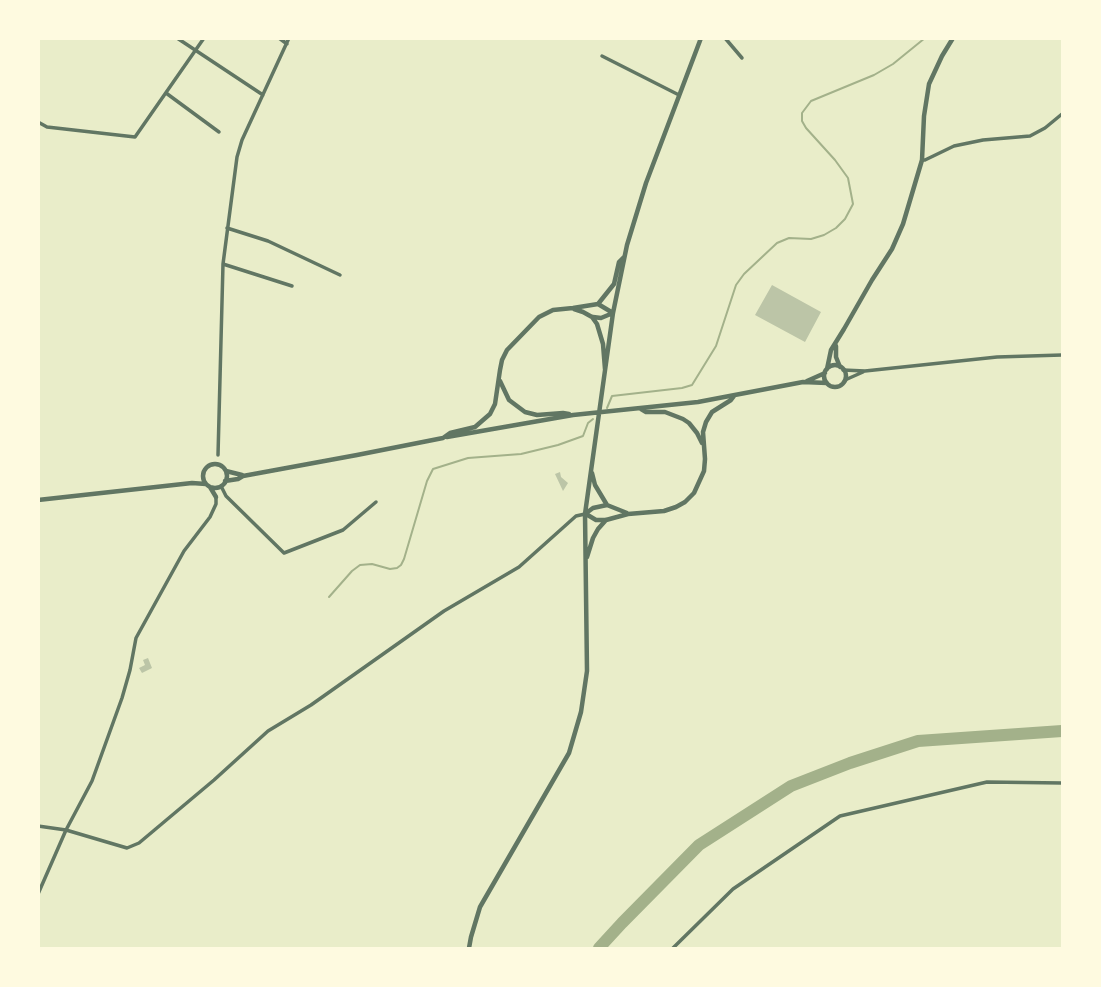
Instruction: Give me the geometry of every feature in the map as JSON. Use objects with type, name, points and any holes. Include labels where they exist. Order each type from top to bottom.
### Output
[{"type":"street","points":[[177,38],[263,95]]},
{"type":"street","points":[[38,122],[51,127],[133,138],[204,38]]},
{"type":"street","points":[[279,38],[287,44]]},
{"type":"street","points":[[38,894],[92,780],[130,670],[136,639],[184,551],[210,517],[221,485],[227,477],[218,455],[223,264],[237,157],[289,38]]},
{"type":"street","points":[[469,948],[480,907],[569,753],[581,712],[587,671],[585,514],[613,313],[624,257],[646,183],[701,38]]},
{"type":"street","points":[[725,38],[743,58]]},
{"type":"street","points":[[865,371],[851,376],[838,387],[831,387],[825,379],[831,349],[892,249],[910,202],[922,160],[929,84],[953,38]]},
{"type":"street","points":[[602,56],[679,95]]},
{"type":"street","points":[[166,93],[219,132]]},
{"type":"street","points":[[922,160],[954,146],[983,140],[1030,136],[1062,114]]},
{"type":"street","points":[[227,228],[268,241],[340,275]]},
{"type":"street","points":[[598,304],[614,284],[624,257]]},
{"type":"street","points":[[223,264],[292,286]]},
{"type":"street","points":[[443,438],[450,433],[475,427],[490,414],[495,404],[502,360],[507,350],[538,317],[553,310],[598,304],[613,313]]},
{"type":"street","points":[[573,308],[592,317],[601,318],[613,313]]},
{"type":"street","points":[[592,317],[600,332],[606,374]]},
{"type":"street","points":[[839,339],[835,351],[845,380]]},
{"type":"street","points":[[38,500],[192,483],[221,485],[243,476],[436,439],[573,415],[698,402],[803,382],[817,377],[833,366],[865,371],[997,357],[1062,355]]},
{"type":"street","points":[[499,379],[509,400],[525,412],[537,415],[573,415]]},
{"type":"street","points":[[803,382],[827,383]]},
{"type":"street","points":[[585,514],[596,520],[606,520],[628,514],[664,511],[685,502],[694,494],[704,471],[703,432],[706,422],[712,412],[731,400],[734,395]]},
{"type":"street","points":[[640,408],[646,412],[665,412],[683,419],[697,433],[704,447]]},
{"type":"street","points":[[192,483],[218,455]]},
{"type":"street","points":[[211,464],[222,466]]},
{"type":"street","points":[[591,469],[595,485],[607,505]]},
{"type":"street","points":[[226,471],[243,476]]},
{"type":"street","points":[[203,473],[216,497]]},
{"type":"street","points":[[221,485],[226,496],[284,553],[343,530],[376,502]]},
{"type":"street","points":[[38,826],[66,830],[125,847],[139,843],[215,780],[268,731],[311,705],[444,611],[519,567],[576,516],[607,505],[628,514]]},
{"type":"street","points":[[585,562],[593,538],[606,520]]},
{"type":"street","points":[[673,948],[733,889],[840,816],[987,782],[1062,783]]},
{"type":"building","points":[[772,285],[821,312],[805,342],[755,315]]},
{"type":"building","points":[[560,472],[561,477],[568,483],[563,491],[555,474]]},
{"type":"building","points":[[148,658],[152,668],[142,673],[139,668],[145,665],[143,660]]},
{"type":"waterway","points":[[607,408],[612,396],[692,385],[716,346],[736,285],[744,274],[777,243],[789,238],[811,239],[824,235],[845,219],[853,204],[848,178],[806,128],[802,113],[811,101],[874,75],[893,64],[925,38]]},
{"type":"waterway","points":[[329,597],[360,565],[372,564],[390,569],[401,565],[433,469],[468,458],[521,454],[558,445],[583,436],[588,423],[593,419]]},
{"type":"waterway","points":[[599,948],[699,845],[791,786],[918,741],[1062,731]]}]
